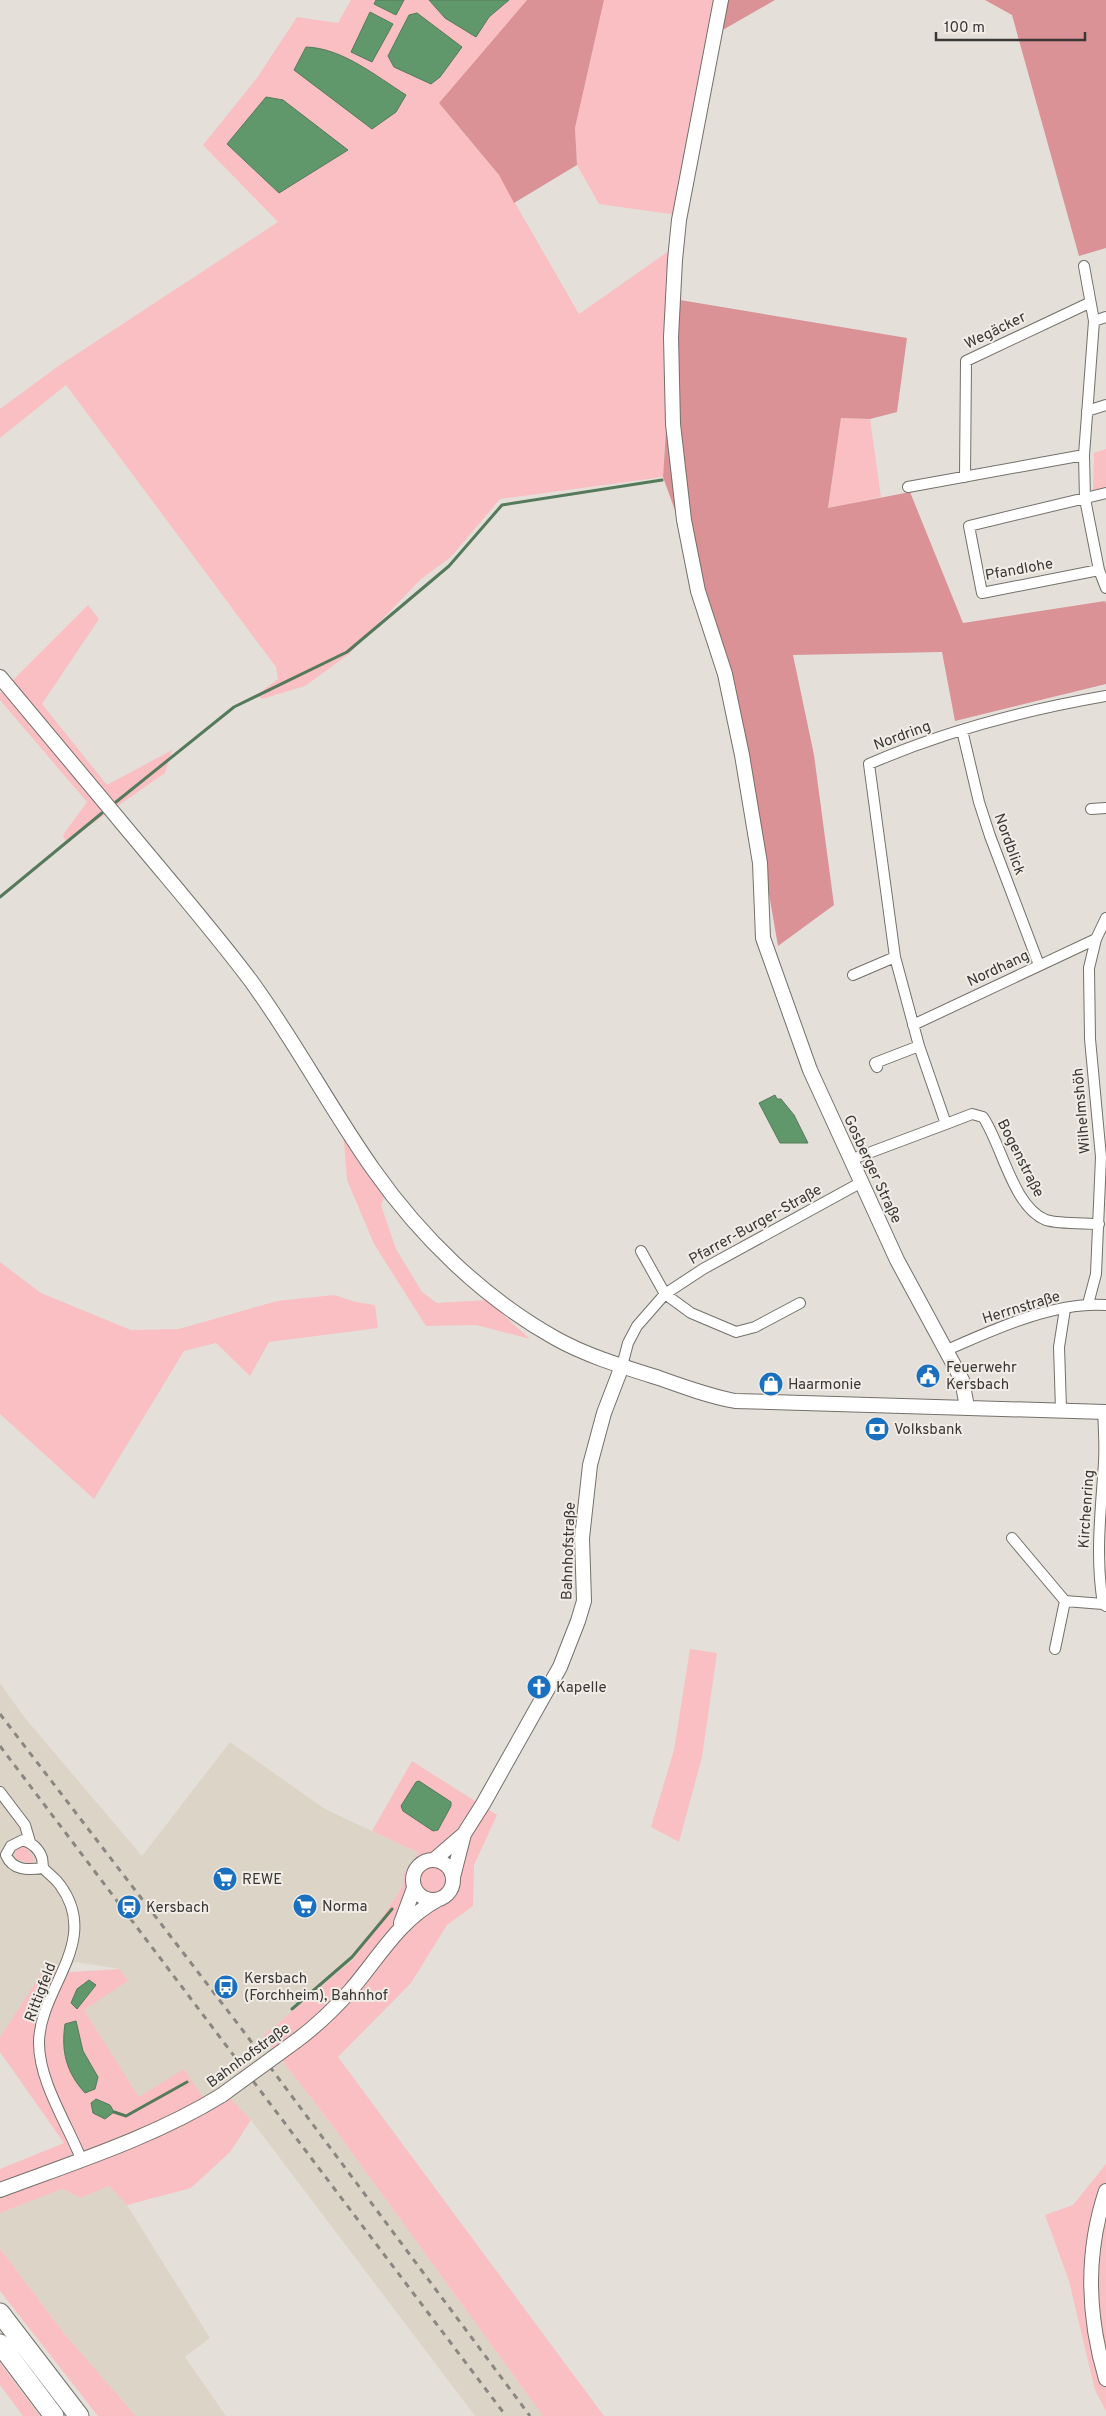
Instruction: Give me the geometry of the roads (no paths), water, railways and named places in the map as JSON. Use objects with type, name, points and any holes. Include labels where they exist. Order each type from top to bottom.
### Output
[{"type":"highway","points":[[0,2313],[78,2416]]},
{"type":"highway","points":[[0,2344],[54,2416]]},
{"type":"street","name":"Gosberger Straße","points":[[721,0],[679,220],[671,337],[673,424],[684,520],[698,591],[725,674],[742,755],[760,863],[763,938],[810,1070],[860,1183],[897,1260],[962,1380],[967,1407]]},
{"type":"street","points":[[1084,266],[1089,303],[1094,321],[1084,455],[1085,499],[1099,570],[1105,585]]},
{"type":"street","name":"Wegäcker","points":[[965,477],[966,361],[1089,303]]},
{"type":"street","points":[[1094,321],[1106,317]]},
{"type":"street","points":[[1087,411],[1106,405]]},
{"type":"street","points":[[908,487],[1084,455]]},
{"type":"street","points":[[1085,499],[1106,493]]},
{"type":"street","name":"Pfandlohe","points":[[1085,499],[970,524],[982,593],[1099,570]]},
{"type":"street","points":[[0,677],[244,972],[278,1019],[372,1168],[411,1218],[466,1274],[512,1310],[556,1339],[627,1368],[697,1392],[735,1401],[1061,1409],[1105,1412]]},
{"type":"street","name":"Nordring","points":[[946,1124],[918,1046],[896,957],[869,764],[907,748],[1012,715],[1106,696]]},
{"type":"street","name":"Nordblick","points":[[962,730],[990,836],[1039,964]]},
{"type":"street","points":[[1092,809],[1106,808]]},
{"type":"street","name":"Wilhelmshöh","points":[[1088,1304],[1096,1274],[1101,1157],[1088,1001],[1089,968],[1096,939],[1106,918]]},
{"type":"street","name":"Nordhang","points":[[912,1025],[1096,939]]},
{"type":"street","points":[[853,975],[896,957]]},
{"type":"street","points":[[877,1067],[875,1063],[918,1046]]},
{"type":"street","name":"Bogenstraße","points":[[946,1124],[972,1114],[983,1117],[1019,1193],[1032,1212],[1047,1220],[1099,1224]]},
{"type":"street","points":[[850,1160],[946,1124]]},
{"type":"street","name":"Pfarrer-Burger-Straße","points":[[627,1368],[628,1343],[637,1326],[665,1294],[703,1269],[860,1183]]},
{"type":"street","points":[[641,1251],[665,1294],[691,1313],[736,1332],[755,1327],[800,1303]]},
{"type":"street","name":"Herrnstraße","points":[[947,1350],[988,1332],[1064,1308],[1088,1304],[1106,1305]]},
{"type":"street","points":[[1061,1409],[1059,1347],[1064,1308]]},
{"type":"street","name":"Bahnhofstraße","points":[[464,1834],[560,1667],[578,1621],[584,1600],[582,1538],[590,1465],[604,1412],[627,1368]]},
{"type":"street","name":"Kirchenring","points":[[1104,1605],[1098,1578],[1098,1541],[1103,1497],[1105,1412]]},
{"type":"street","points":[[1012,1538],[1065,1601],[1104,1605]]},
{"type":"street","points":[[1055,1649],[1065,1601]]},
{"type":"street","name":"Rittigfeld","points":[[0,1792],[25,1825],[30,1842],[42,1858],[43,1868],[61,1886],[74,1913],[70,1954],[42,2024],[39,2042],[40,2061],[46,2078],[82,2161]]},
{"type":"street","points":[[399,1929],[414,1888],[412,1877],[416,1868],[424,1861],[434,1859],[464,1834]]},
{"type":"street","points":[[399,1929],[422,1908],[437,1900],[451,1889],[464,1834]]},
{"type":"street","points":[[30,1842],[23,1840],[11,1846],[6,1855],[20,1869],[43,1868]]},
{"type":"street","points":[[434,1859],[447,1865],[453,1878]]},
{"type":"street","points":[[414,1888],[423,1898],[437,1900]]},
{"type":"street","name":"Bahnhofstraße","points":[[0,2190],[82,2161],[170,2123],[222,2095],[296,2041],[350,1992],[399,1929]]},
{"type":"street","points":[[1106,2191],[1094,2243],[1090,2297],[1092,2323],[1106,2379]]},
{"type":"waterway","points":[[116,802],[234,707],[347,652],[449,566],[502,505],[662,480]]},
{"type":"waterway","points":[[0,897],[102,813]]},
{"type":"waterway","points":[[292,2009],[352,1957],[392,1909]]},
{"type":"waterway","points":[[114,2112],[126,2116],[187,2082]]},
{"type":"railway","points":[[0,1714],[244,2032],[530,2416]]},
{"type":"railway","points":[[0,1746],[506,2416]]},
{"type":"place","name":"Feuerwehr Kersbach","points":[[928,1376]]},
{"type":"place","name":"Haarmonie","points":[[771,1384]]},
{"type":"place","name":"Volksbank","points":[[877,1429]]},
{"type":"place","name":"Kapelle","points":[[539,1687]]},
{"type":"place","name":"REWE","points":[[225,1879]]},
{"type":"place","name":"Norma","points":[[305,1906]]},
{"type":"place","name":"Kersbach","points":[[129,1907]]},
{"type":"place","name":"Kersbach (Forchheim), Bahnhof","points":[[226,1987]]}]
